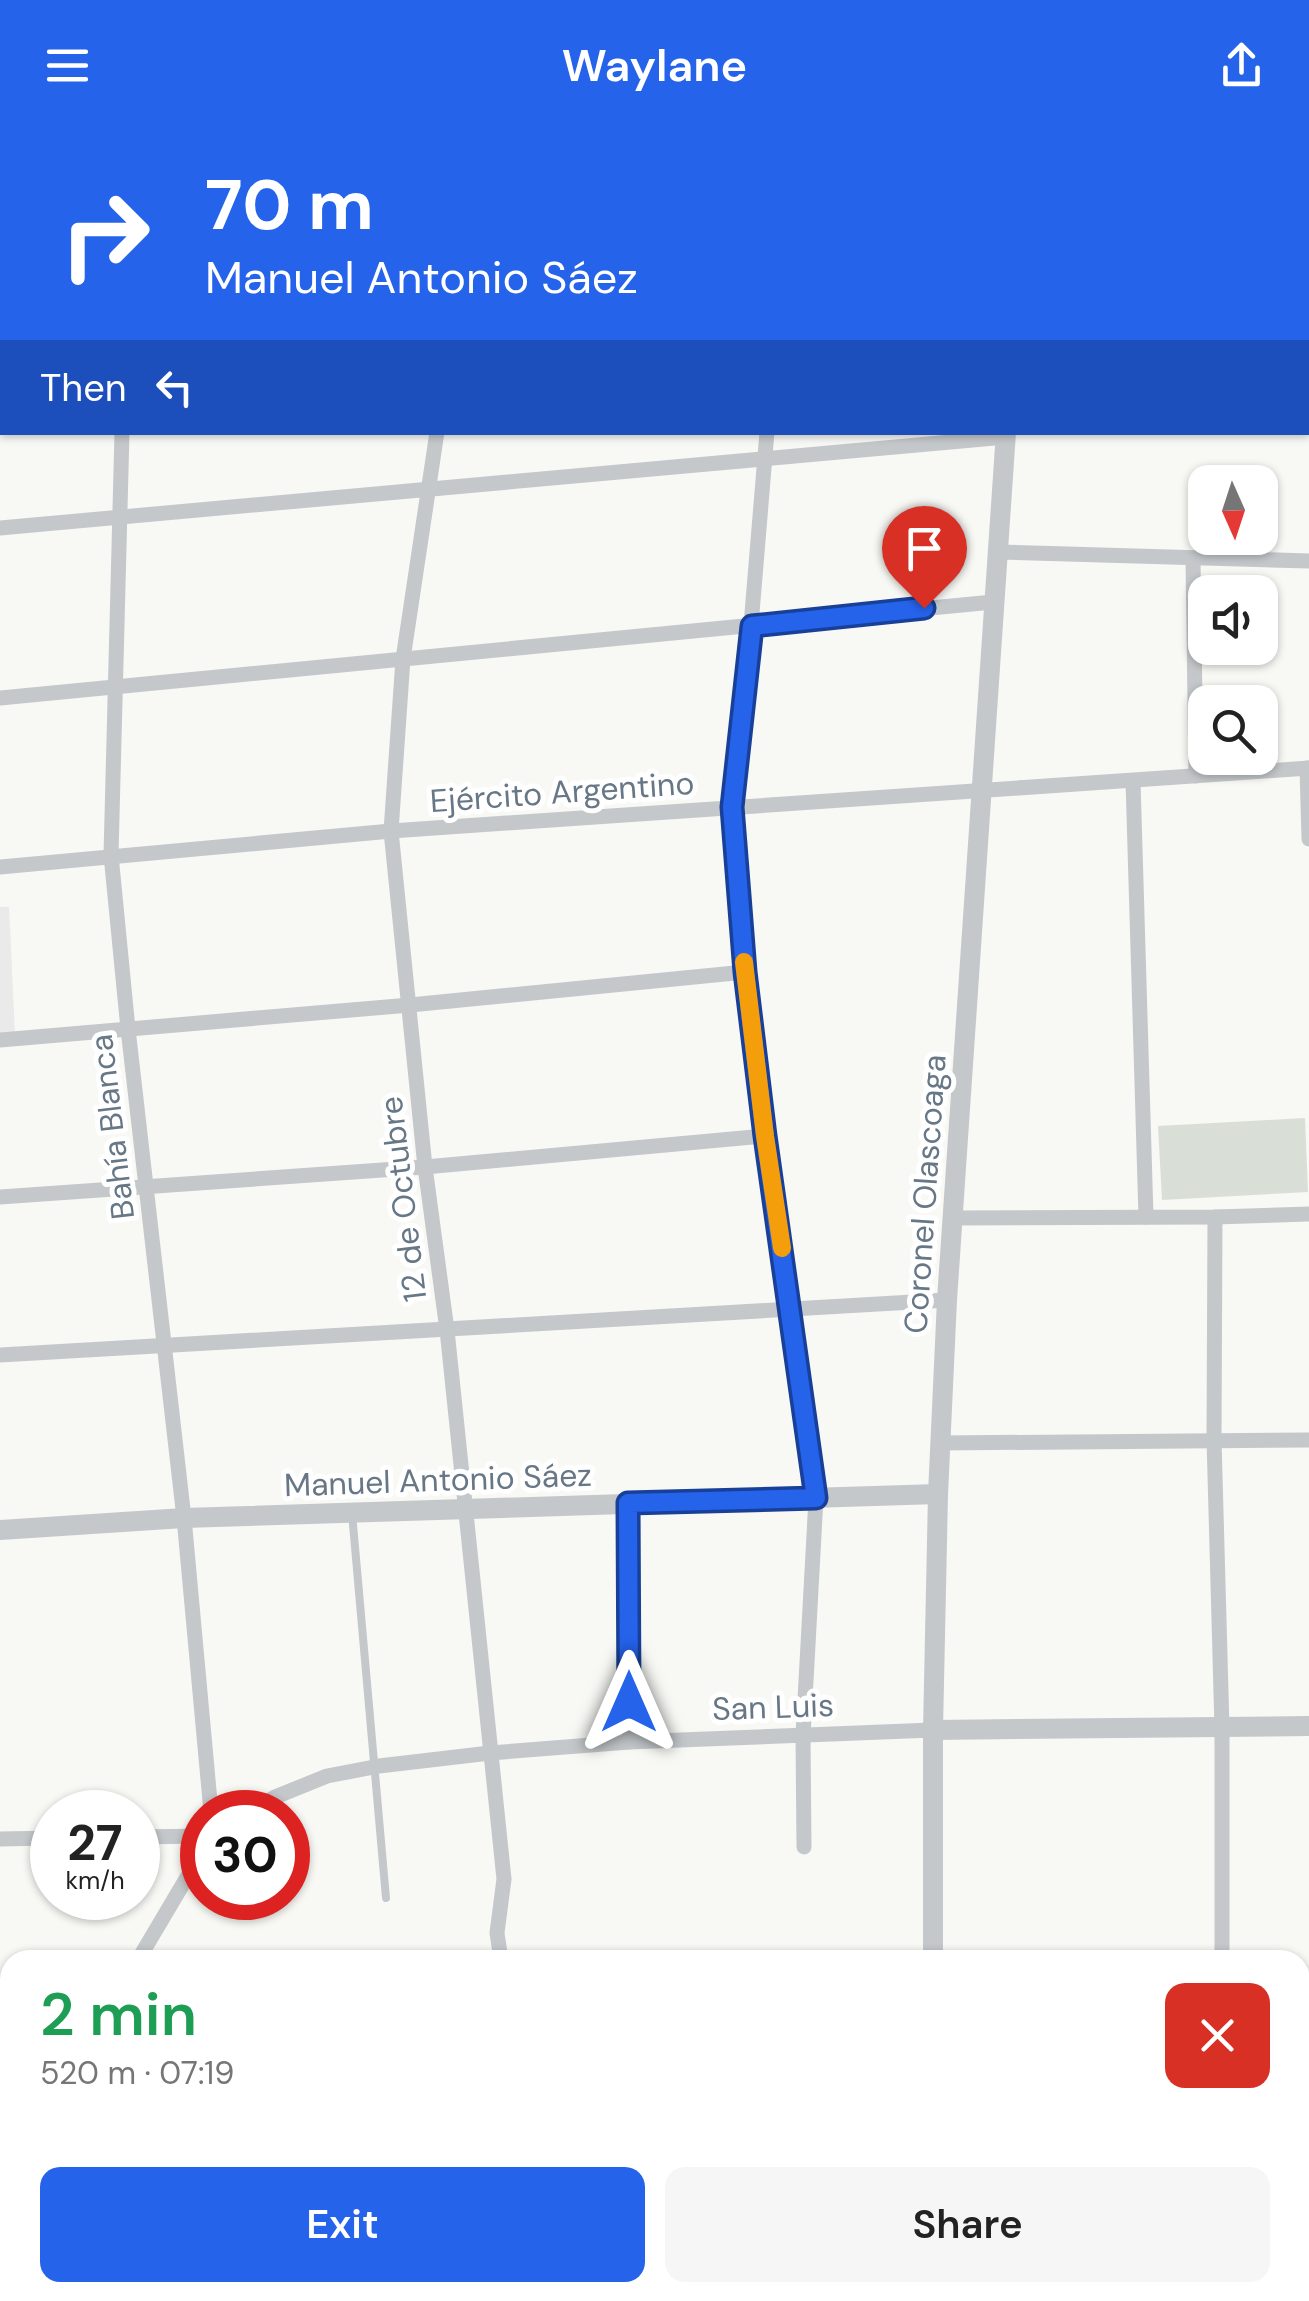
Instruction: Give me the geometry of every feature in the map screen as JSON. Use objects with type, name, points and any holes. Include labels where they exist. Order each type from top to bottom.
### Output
[{"type":"street","name":"Bahía Blanca","points":[[122,435],[111,855],[184,1518],[208,1790]]},
{"type":"street","name":"12 de Octubre","points":[[437,435],[403,659],[391,831],[504,1879],[497,1933],[500,1950]]},
{"type":"street","points":[[767,435],[752,626],[732,807],[745,972],[816,1498],[804,1736],[804,1847]]},
{"type":"street","points":[[0,528],[1006,435]]},
{"type":"street","name":"Coronel Olascoaga","points":[[933,1950],[932,1730],[947,1300],[1006,435]]},
{"type":"street","points":[[996,552],[1309,562]]},
{"type":"street","points":[[1193,559],[1196,776]]},
{"type":"street","points":[[0,698],[993,602]]},
{"type":"street","points":[[1308,768],[1309,839]]},
{"type":"street","name":"Ejército Argentino","points":[[0,867],[391,831],[1308,768]]},
{"type":"street","points":[[1133,781],[1146,1217]]},
{"type":"street","points":[[0,1040],[745,972]]},
{"type":"street","points":[[0,1197],[425,1167],[765,1136]]},
{"type":"street","points":[[954,1218],[1309,1214]]},
{"type":"street","points":[[1214,1218],[1222,1950]]},
{"type":"street","points":[[0,1355],[947,1300]]},
{"type":"street","points":[[941,1443],[1309,1440]]},
{"type":"street","name":"Manuel Antonio Sáez","points":[[0,1530],[184,1518],[938,1494]]},
{"type":"street","points":[[628,1503],[629,1742]]},
{"type":"street","name":"San Luis","points":[[292,1790],[326,1776],[374,1767],[490,1752],[629,1742],[932,1730],[1309,1726]]},
{"type":"street","points":[[0,1839],[30,1838]]},
{"type":"street","points":[[144,1950],[180,1889]]},
{"type":"lane","points":[[352,1513],[386,1898]]},
{"type":"shaded area","points":[[0,907],[9,907],[15,1035],[0,1035]]},
{"type":"shaded area","points":[[1305,1118],[1308,1192],[1162,1200],[1158,1126]]},
{"type":"slow traffic","points":[[744,962],[782,1248]]},
{"type":"route","points":[[629,1702],[628,1503],[816,1498],[745,972],[732,807],[752,626],[924,608]]}]
